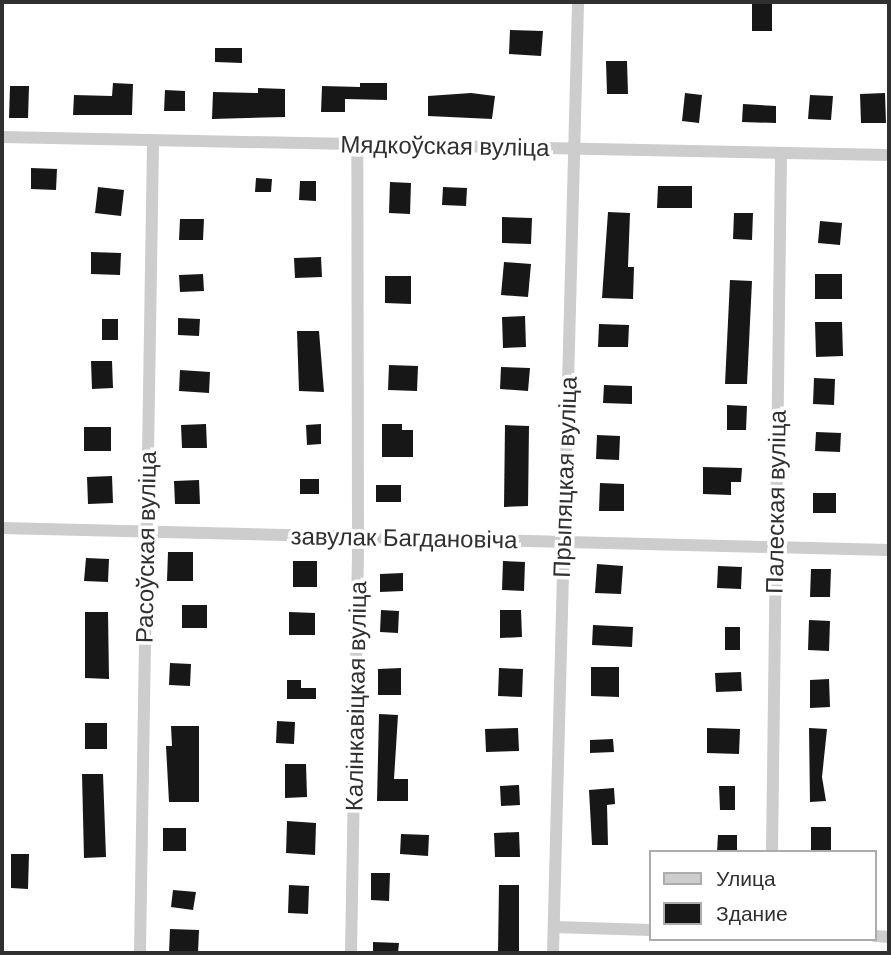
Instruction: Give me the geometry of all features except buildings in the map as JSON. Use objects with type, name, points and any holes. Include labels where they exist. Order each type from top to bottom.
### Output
[{"type":"street","name":"Прыпяцкая вуліца","points":[[553,953],[578,2]]},
{"type":"street","name":"Мядкоўская вуліца","points":[[2,137],[889,155]]},
{"type":"street","name":"Расоўская вуліца","points":[[140,953],[153,140]]},
{"type":"street","name":"Калінкавіцкая вуліца","points":[[351,953],[358,537],[358,145]]},
{"type":"street","name":"Палеская вуліца","points":[[772,850],[780,153]]},
{"type":"street","name":"завулак Багдановіча","points":[[2,528],[889,550]]},
{"type":"street","points":[[554,927],[650,930]]}]
